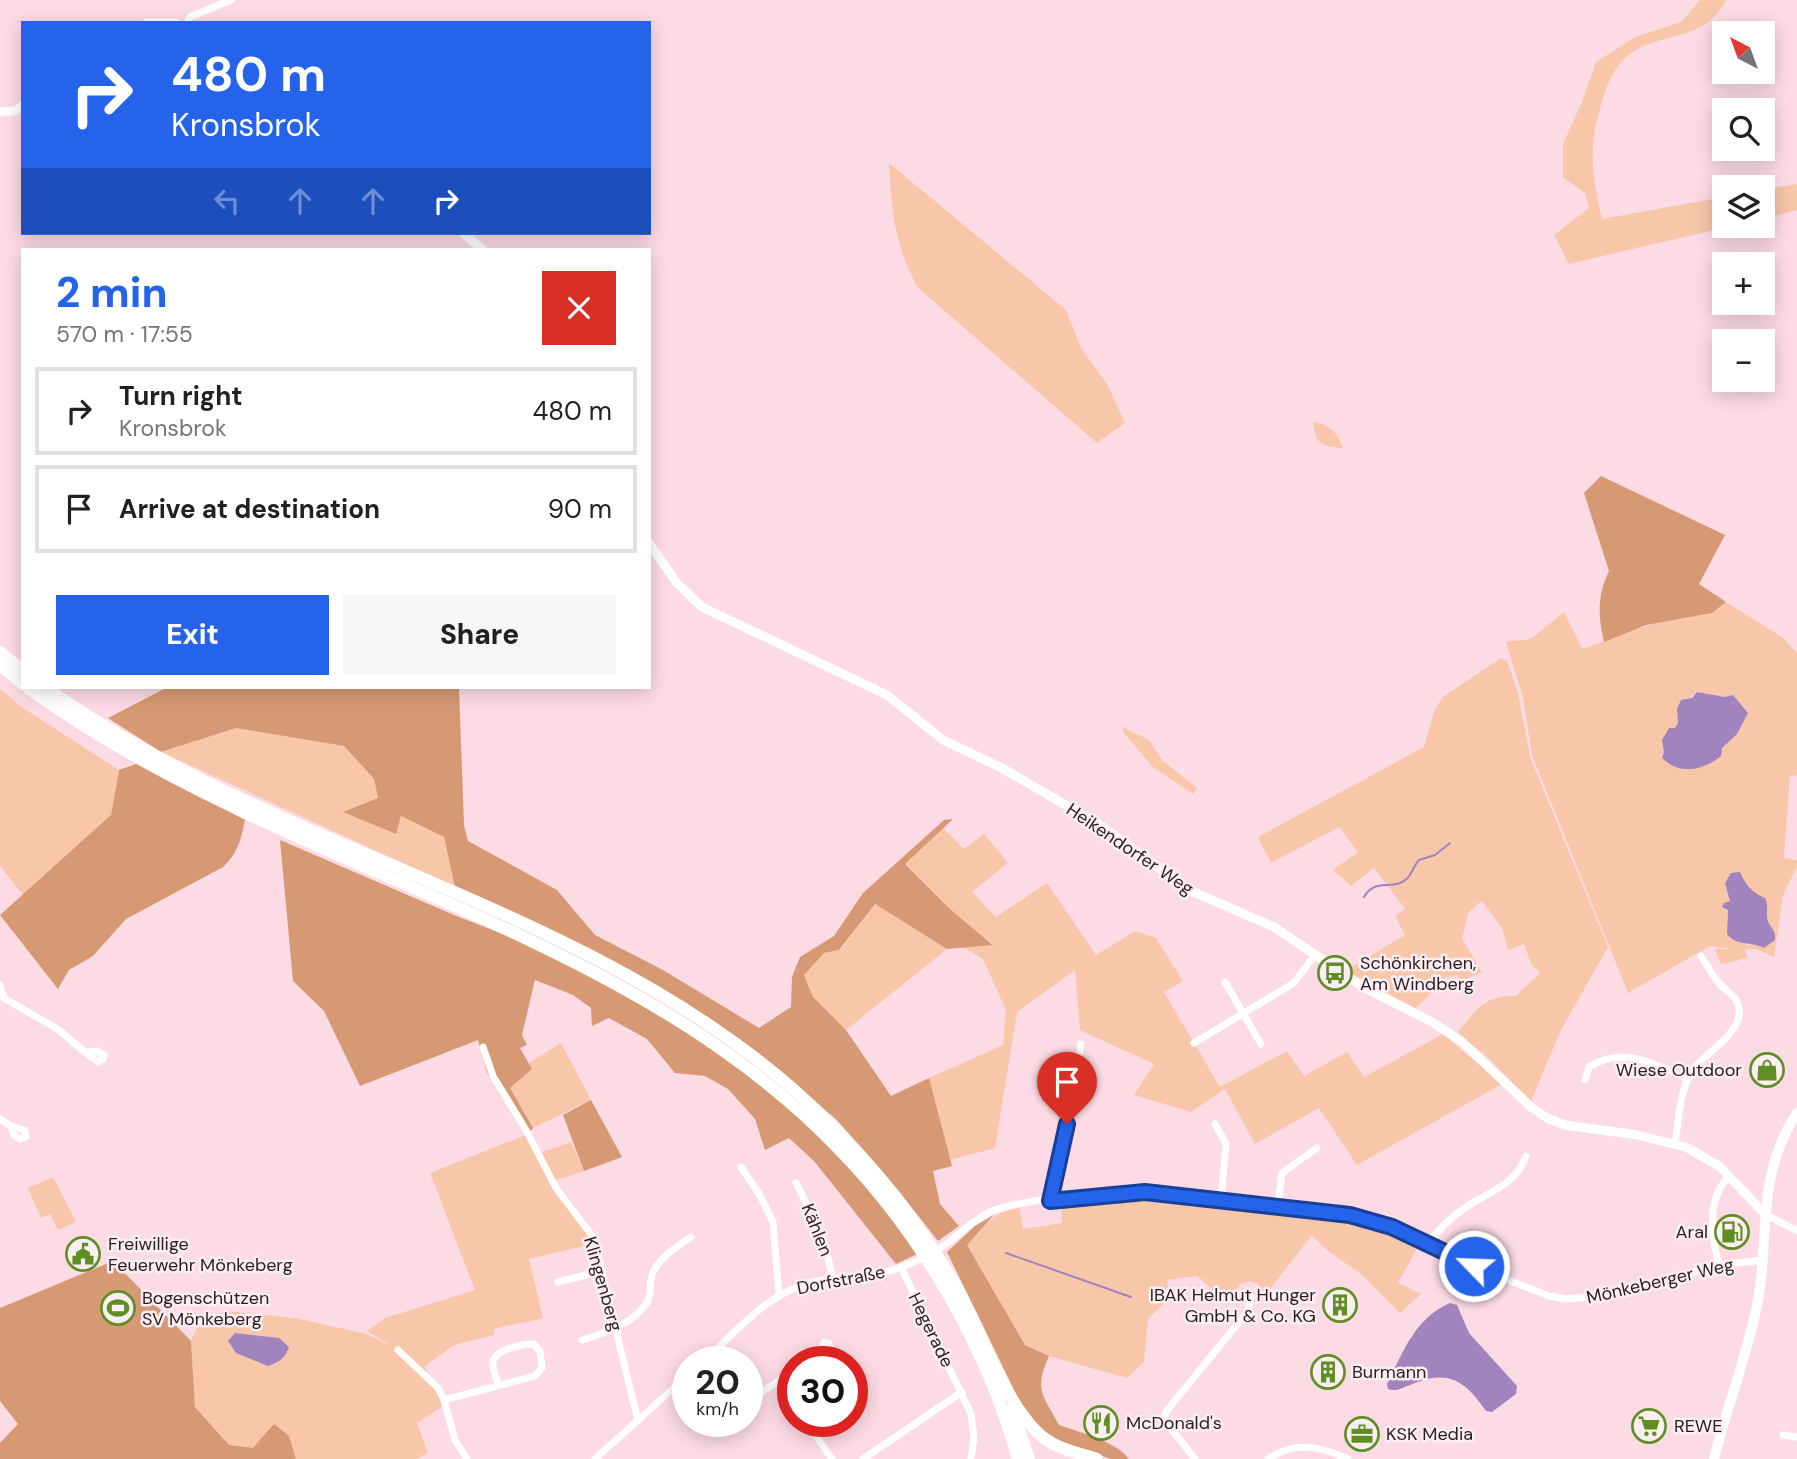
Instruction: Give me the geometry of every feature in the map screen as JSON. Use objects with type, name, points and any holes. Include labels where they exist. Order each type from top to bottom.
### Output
[{"type":"highway","points":[[0,652],[21,669]]},
{"type":"highway","points":[[0,665],[21,682]]},
{"type":"highway","points":[[29,689],[153,768],[515,932],[628,989],[711,1040],[802,1112],[863,1175],[899,1219],[931,1266],[982,1363],[1018,1459]]},
{"type":"highway","points":[[48,689],[160,760],[297,831],[488,908],[589,957],[690,1013],[772,1072],[834,1127],[900,1203],[959,1291],[1021,1412],[1037,1432],[1065,1449],[1097,1459]]},
{"type":"highway","points":[[994,1362],[1029,1459]]},
{"type":"main road","points":[[1714,1459],[1755,1314],[1763,1260],[1764,1213],[1773,1163],[1797,1113]]},
{"type":"street","points":[[188,21],[190,17],[231,0]]},
{"type":"street","points":[[0,112],[15,111],[21,106]]},
{"type":"street","points":[[465,235],[481,248]]},
{"type":"street","name":"Heikendorfer Weg","points":[[651,546],[676,582],[702,607],[887,695],[943,740],[1000,767],[1100,825],[1189,890],[1261,921],[1363,987],[1454,1036],[1531,1107],[1547,1118],[1565,1125],[1675,1143],[1696,1152],[1730,1176],[1764,1213]]},
{"type":"street","points":[[1194,1043],[1294,983],[1315,955]]},
{"type":"street","points":[[1675,1143],[1680,1100],[1687,1079],[1701,1060],[1735,1026],[1739,1017],[1736,998],[1719,983],[1701,956]]},
{"type":"street","points":[[1225,982],[1261,1044]]},
{"type":"street","points":[[0,985],[2,1000],[59,1030],[85,1052]]},
{"type":"street","points":[[1050,1201],[1077,1078],[1081,1044]]},
{"type":"street","name":"Klingenberg","points":[[483,1047],[493,1076],[526,1130],[556,1188],[590,1233],[638,1421]]},
{"type":"street","points":[[1585,1080],[1589,1067],[1599,1060],[1621,1057],[1647,1060],[1687,1079]]},
{"type":"street","points":[[0,1119],[11,1126]]},
{"type":"street","points":[[1215,1124],[1226,1144],[1221,1200]]},
{"type":"street","points":[[1278,1206],[1282,1172],[1317,1148]]},
{"type":"street","points":[[1427,1246],[1455,1215],[1516,1175],[1522,1169],[1527,1156]]},
{"type":"street","points":[[741,1167],[761,1197],[772,1222],[779,1295]]},
{"type":"street","points":[[1719,1265],[1713,1237],[1713,1216],[1720,1189],[1730,1176]]},
{"type":"street","name":"Kählen","points":[[796,1183],[821,1232],[829,1255],[832,1279]]},
{"type":"street","name":"Mönkeberger Weg","points":[[1030,1203],[1145,1192],[1321,1210],[1372,1220],[1392,1227],[1427,1246],[1549,1296],[1577,1300],[1605,1296],[1719,1265],[1763,1260]]},
{"type":"street","name":"Dorfstraße","points":[[720,1346],[779,1295],[803,1285],[901,1267],[946,1244],[992,1211],[1030,1203]]},
{"type":"street","points":[[1764,1213],[1797,1231]]},
{"type":"street","points":[[582,1340],[615,1329],[647,1303],[652,1274],[671,1251],[691,1237]]},
{"type":"street","name":"Hegerade","points":[[901,1267],[971,1414],[974,1437],[971,1459]]},
{"type":"street","points":[[558,1282],[601,1271]]},
{"type":"street","points":[[1195,1459],[1165,1421],[1165,1413],[1248,1311],[1251,1297]]},
{"type":"street","points":[[444,1400],[540,1372],[540,1351],[534,1344],[500,1353],[495,1357],[493,1363],[498,1384]]},
{"type":"street","points":[[398,1350],[438,1388],[455,1440],[467,1459]]},
{"type":"street","points":[[595,1459],[672,1390]]},
{"type":"street","points":[[863,1459],[962,1392]]},
{"type":"street","points":[[1783,1435],[1797,1437]]},
{"type":"street","points":[[818,1437],[832,1459]]},
{"type":"street","points":[[1268,1459],[1297,1446],[1327,1450],[1348,1459]]},
{"type":"shaded area","points":[[1700,0],[1727,0],[1707,23],[1636,50],[1619,65],[1603,98],[1595,130],[1595,186],[1602,219],[1712,199],[1712,230],[1569,264],[1554,235],[1589,208],[1585,193],[1563,177],[1563,144],[1596,62],[1635,37],[1681,22]]},
{"type":"shaded area","points":[[889,163],[1066,310],[1081,348],[1107,384],[1125,423],[1097,443],[917,287],[903,255],[895,226]]},
{"type":"shaded area","points":[[1797,184],[1797,210],[1775,216],[1775,188]]},
{"type":"shaded area","points":[[1313,421],[1332,430],[1343,448],[1321,443]]},
{"type":"shaded area","points":[[1601,476],[1725,535],[1699,584],[1726,602],[1712,613],[1646,625],[1604,642],[1600,606],[1602,589],[1609,571],[1584,493]]},
{"type":"shaded area","points":[[1726,602],[1782,637],[1797,653],[1797,776],[1790,775],[1784,858],[1797,860],[1797,867],[1783,895],[1774,957],[1756,949],[1745,949],[1747,958],[1721,964],[1715,949],[1731,949],[1710,946],[1628,993],[1532,755],[1523,697],[1506,642],[1531,639],[1564,612],[1582,649],[1640,627],[1699,615]],"holes":[[[1697,692],[1725,697],[1733,695],[1748,713],[1740,727],[1723,744],[1703,752],[1662,758],[1679,723],[1677,709]],[[1740,872],[1772,928],[1757,944],[1746,945],[1727,921]]]},
{"type":"shaded area","points":[[1501,658],[1507,661],[1518,693],[1530,757],[1608,947],[1561,1030],[1531,1101],[1485,1055],[1457,1033],[1488,1001],[1516,996],[1540,973],[1531,964],[1524,944],[1508,950],[1502,928],[1482,901],[1468,913],[1462,939],[1482,972],[1461,981],[1457,975],[1445,978],[1443,983],[1415,1008],[1352,974],[1352,967],[1405,935],[1395,916],[1405,909],[1374,868],[1351,886],[1333,870],[1358,852],[1339,827],[1271,863],[1258,837],[1424,747],[1435,709],[1443,697]]},
{"type":"shaded area","points":[[0,689],[20,706],[119,770],[111,815],[24,896],[0,866]]},
{"type":"shaded area","points":[[164,689],[459,689],[464,825],[468,841],[557,890],[595,935],[663,970],[759,1028],[791,1007],[792,977],[800,957],[834,936],[863,893],[944,820],[953,819],[905,864],[950,909],[993,945],[947,949],[875,904],[839,950],[824,953],[804,975],[813,997],[846,1030],[891,1096],[929,1078],[952,1166],[933,1171],[940,1204],[959,1226],[938,1241],[836,1119],[764,1059],[674,998],[455,887],[444,837],[401,816],[396,834],[343,812],[378,798],[374,779],[344,746],[236,728],[161,752],[108,718]]},
{"type":"shaded area","points":[[1697,692],[1725,697],[1733,695],[1748,713],[1737,734],[1722,748],[1721,756],[1699,768],[1683,769],[1662,758],[1662,740],[1669,728],[1675,728],[1678,723],[1677,709],[1681,700],[1692,698]]},
{"type":"shaded area","points":[[1123,727],[1149,740],[1163,761],[1197,788],[1193,794],[1154,768],[1123,732]]},
{"type":"shaded area","points":[[236,728],[344,746],[374,779],[378,799],[345,811],[395,834],[401,816],[444,837],[455,887],[161,752]]},
{"type":"shaded area","points":[[139,763],[245,820],[240,840],[232,857],[223,867],[126,919],[93,956],[69,970],[58,989],[0,915],[111,815],[119,770]]},
{"type":"shaded area","points":[[943,828],[964,849],[984,834],[1008,863],[972,892],[996,917],[1047,883],[1096,955],[1135,931],[1156,938],[1183,981],[1164,992],[1220,1087],[1287,1051],[1304,1076],[1347,1052],[1364,1077],[1443,1034],[1502,1084],[1357,1165],[1319,1108],[1255,1144],[1225,1089],[1191,1112],[1134,1095],[1154,1064],[1080,1030],[1075,970],[1017,1012],[995,1148],[950,1160],[929,1078],[1003,1045],[1006,1010],[983,959],[963,947],[993,944],[950,909],[905,863]]},
{"type":"shaded area","points":[[280,840],[454,915],[544,950],[665,1014],[782,1099],[876,1196],[917,1254],[896,1264],[814,1161],[789,1138],[765,1150],[755,1119],[728,1089],[705,1076],[675,1073],[647,1039],[609,1018],[592,1026],[591,1008],[573,995],[535,980],[522,1035],[527,1045],[520,1048],[532,1069],[510,1088],[533,1128],[526,1135],[487,1072],[478,1040],[360,1086],[324,1011],[293,981]]},
{"type":"shaded area","points":[[1740,872],[1750,888],[1766,901],[1767,919],[1775,940],[1764,948],[1735,941],[1727,934],[1728,910],[1722,907],[1730,901],[1725,883],[1731,873]]},
{"type":"shaded area","points":[[875,904],[947,949],[846,1030],[813,997],[804,974],[824,953],[840,950]]},
{"type":"shaded area","points":[[561,1043],[591,1100],[533,1128],[510,1088],[532,1069],[529,1063]]},
{"type":"shaded area","points":[[591,1100],[622,1157],[584,1171],[563,1115]]},
{"type":"shaded area","points":[[526,1135],[593,1244],[529,1259],[543,1318],[494,1329],[494,1335],[454,1345],[424,1367],[427,1371],[423,1374],[438,1388],[445,1405],[417,1423],[428,1453],[416,1459],[296,1459],[289,1436],[253,1449],[229,1445],[195,1407],[191,1341],[201,1319],[227,1311],[295,1318],[366,1334],[394,1347],[367,1331],[385,1318],[475,1290],[430,1173]]},
{"type":"shaded area","points":[[571,1142],[584,1171],[554,1181],[540,1153]]},
{"type":"shaded area","points":[[53,1177],[76,1222],[58,1230],[50,1214],[41,1218],[28,1188]]},
{"type":"shaded area","points":[[1147,1196],[1332,1217],[1389,1231],[1417,1248],[1398,1283],[1421,1294],[1400,1313],[1362,1275],[1327,1250],[1312,1235],[1263,1298],[1258,1284],[1249,1281],[1240,1284],[1228,1303],[1197,1276],[1167,1280],[1170,1297],[1148,1319],[1144,1362],[1127,1378],[1049,1356],[1025,1345],[967,1245],[996,1216],[1011,1210],[1020,1208],[1023,1229],[1062,1223],[1061,1203]]},
{"type":"shaded area","points":[[994,1215],[967,1245],[1025,1345],[1049,1356],[1041,1384],[1048,1406],[1059,1425],[1107,1443],[1129,1459],[1111,1459],[1051,1439],[1024,1410],[947,1252],[975,1226]]},
{"type":"shaded area","points":[[113,1261],[191,1341],[195,1407],[229,1445],[253,1448],[274,1424],[289,1436],[296,1459],[0,1459],[0,1443],[18,1424],[0,1401],[0,1308]]},
{"type":"shaded area","points":[[1450,1303],[1457,1305],[1469,1333],[1517,1386],[1516,1394],[1492,1412],[1486,1411],[1462,1384],[1445,1378],[1423,1380],[1396,1390],[1388,1389],[1387,1384],[1411,1337],[1428,1317]]},
{"type":"shaded area","points":[[235,1333],[279,1338],[289,1347],[281,1360],[268,1366],[236,1353],[228,1341]]},
{"type":"waterway","points":[[1364,897],[1376,886],[1404,881],[1419,860],[1435,855],[1450,843]]},
{"type":"waterway","points":[[1006,1253],[1131,1297]]},
{"type":"place","name":"Schönkirchen, Am Windberg","points":[[1335,973]]},
{"type":"place","name":"Wiese Outdoor","points":[[1767,1070]]},
{"type":"place","name":"Aral","points":[[1732,1232]]},
{"type":"place","name":"Freiwillige Feuerwehr Mönkeberg","points":[[83,1254]]},
{"type":"place","name":"IBAK Helmut Hunger GmbH & Co. KG","points":[[1340,1305]]},
{"type":"place","name":"Bogenschützen SV Mönkeberg","points":[[118,1308]]},
{"type":"place","name":"Burmann","points":[[1328,1372]]},
{"type":"place","name":"McDonald's","points":[[1101,1423]]},
{"type":"place","name":"REWE","points":[[1649,1426]]},
{"type":"place","name":"KSK Media","points":[[1362,1434]]},
{"type":"route","points":[[1067,1124],[1050,1201],[1145,1192],[1350,1215],[1392,1227],[1427,1246],[1474,1266]]}]
